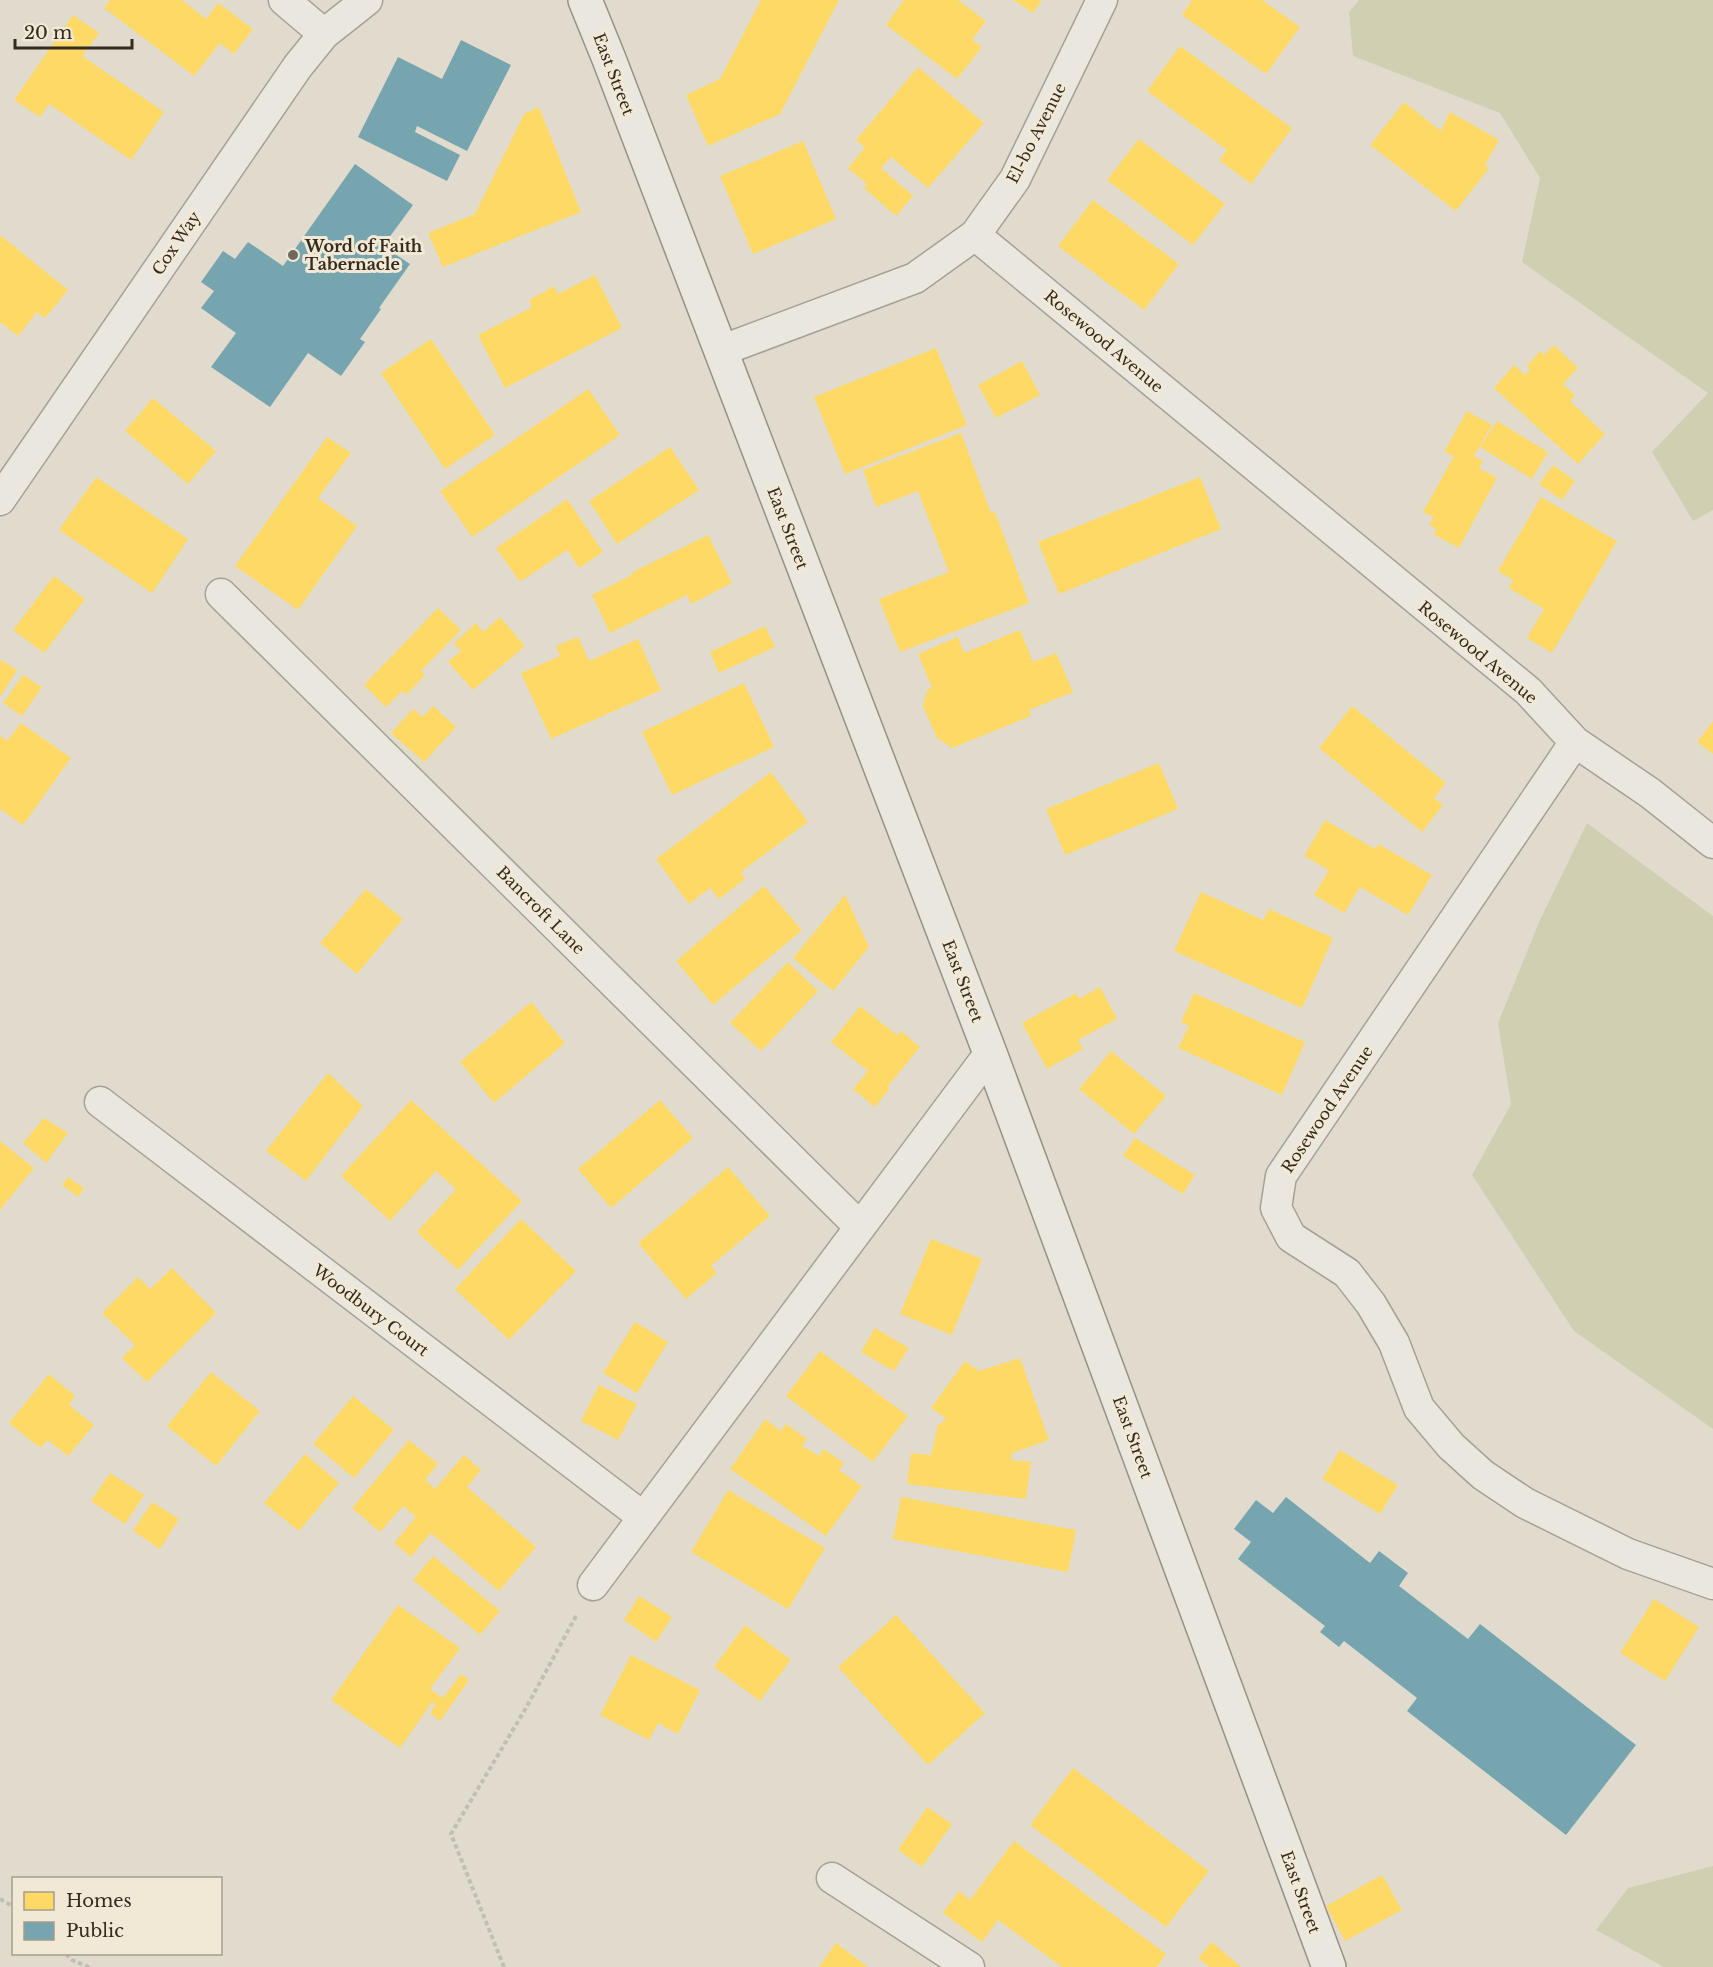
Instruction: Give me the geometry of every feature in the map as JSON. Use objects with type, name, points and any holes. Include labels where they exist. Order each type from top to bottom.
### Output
[{"type":"main road","name":"East Street","points":[[585,0],[990,1053],[1329,1967]]},
{"type":"street","points":[[284,0],[324,34]]},
{"type":"street","name":"Cox Way","points":[[0,500],[291,76],[324,34],[368,0]]},
{"type":"street","name":"El-bo Avenue","points":[[720,351],[915,278],[975,235],[1015,178],[1102,0]]},
{"type":"street","name":"Rosewood Avenue","points":[[975,235],[1528,691],[1575,742],[1281,1176],[1276,1208],[1291,1237],[1347,1273],[1371,1304],[1394,1343],[1419,1408],[1451,1446],[1483,1475],[1525,1503],[1628,1554],[1713,1584]]},
{"type":"street","name":"Bancroft Lane","points":[[221,594],[860,1227]]},
{"type":"street","points":[[1575,742],[1650,793],[1713,843]]},
{"type":"street","points":[[592,1585],[990,1053]]},
{"type":"street","name":"Woodbury Court","points":[[100,1102],[643,1517]]},
{"type":"street","points":[[832,1878],[969,1967]]},
{"type":"path","points":[[504,1967],[451,1834],[526,1708],[592,1585]]},
{"type":"path","points":[[68,1955],[72,1960],[89,1967]]},
{"type":"green space","points":[[1359,0],[1713,0],[1713,510],[1693,521],[1652,452],[1708,393],[1522,262],[1540,178],[1500,113],[1353,56],[1349,12]]},
{"type":"green space","points":[[1587,823],[1713,916],[1713,1429],[1574,1331],[1472,1175],[1511,1104],[1498,1023],[1540,920]]},
{"type":"green space","points":[[1713,1866],[1713,1967],[1664,1967],[1596,1930],[1628,1888]]},
{"type":"building: Homes","points":[[110,0],[182,0],[206,19],[218,3],[253,29],[234,54],[220,43],[194,76],[104,8]]},
{"type":"building: Homes","points":[[761,0],[839,0],[780,114],[708,146],[686,95],[720,79]]},
{"type":"building: Homes","points":[[904,0],[958,0],[986,21],[972,40],[982,47],[957,79],[886,25]]},
{"type":"building: Homes","points":[[1013,0],[1042,0],[1033,13]]},
{"type":"building: Homes","points":[[1192,0],[1262,0],[1300,27],[1266,74],[1182,15]]},
{"type":"building: Homes","points":[[73,15],[99,33],[82,56],[164,112],[131,160],[49,104],[40,117],[14,100]]},
{"type":"building: Homes","points":[[1180,46],[1292,128],[1251,184],[1219,160],[1227,150],[1147,91]]},
{"type":"building: Homes","points":[[918,67],[984,123],[928,188],[891,157],[881,168],[913,196],[896,216],[864,188],[867,184],[848,168],[865,147],[856,140]]},
{"type":"building: Homes","points":[[1404,102],[1441,131],[1450,112],[1499,140],[1485,165],[1489,168],[1456,211],[1370,145]]},
{"type":"building: Homes","points":[[539,107],[581,212],[443,267],[428,233],[475,214],[524,114]]},
{"type":"building: Homes","points":[[1139,139],[1225,204],[1193,245],[1107,180]]},
{"type":"building: Homes","points":[[803,141],[836,219],[753,254],[720,176]]},
{"type":"building: Homes","points":[[1093,200],[1179,264],[1144,310],[1058,246]]},
{"type":"building: Homes","points":[[0,235],[68,290],[45,318],[37,312],[18,336],[0,322]]},
{"type":"building: Homes","points":[[595,275],[622,328],[505,388],[478,335],[532,307],[529,300],[554,286],[558,294]]},
{"type":"building: Homes","points":[[431,339],[495,435],[445,469],[381,373]]},
{"type":"building: Homes","points":[[1554,345],[1578,368],[1563,384],[1575,395],[1570,401],[1605,434],[1578,464],[1494,388],[1514,365],[1525,375],[1530,370],[1527,366],[1540,351],[1544,355]]},
{"type":"building: Homes","points":[[936,348],[967,425],[845,474],[814,397]]},
{"type":"building: Homes","points":[[1022,361],[1040,395],[996,418],[978,385]]},
{"type":"building: Homes","points":[[588,389],[620,435],[472,537],[440,491]]},
{"type":"building: Homes","points":[[153,398],[216,451],[188,484],[125,431]]},
{"type":"building: Homes","points":[[1467,411],[1492,425],[1474,456],[1483,461],[1479,468],[1497,478],[1459,548],[1433,534],[1437,529],[1429,525],[1434,517],[1423,512],[1454,456],[1444,452]]},
{"type":"building: Homes","points":[[1497,421],[1548,452],[1532,479],[1480,447]]},
{"type":"building: Homes","points":[[961,433],[991,513],[995,512],[1029,603],[900,652],[879,599],[949,572],[918,491],[876,507],[863,470]]},
{"type":"building: Homes","points":[[327,437],[351,453],[318,498],[357,526],[298,610],[235,566]]},
{"type":"building: Homes","points":[[670,447],[699,490],[617,544],[589,501]]},
{"type":"building: Homes","points":[[1553,465],[1575,481],[1562,500],[1539,484]]},
{"type":"building: Homes","points":[[96,477],[188,539],[152,593],[59,530]]},
{"type":"building: Homes","points":[[1200,477],[1221,529],[1059,594],[1038,542]]},
{"type":"building: Homes","points":[[1541,497],[1617,541],[1552,653],[1527,638],[1544,609],[1509,588],[1513,580],[1498,571]]},
{"type":"building: Homes","points":[[567,499],[603,552],[579,568],[567,550],[520,582],[496,548]]},
{"type":"building: Homes","points":[[708,535],[732,583],[691,604],[687,595],[610,633],[592,595]]},
{"type":"building: Homes","points":[[54,576],[85,599],[44,653],[13,630]]},
{"type":"building: Homes","points":[[438,608],[461,630],[421,671],[425,675],[406,695],[402,691],[386,707],[364,685]]},
{"type":"building: Homes","points":[[500,617],[525,646],[473,690],[448,662],[461,651],[454,643],[476,623],[483,632]]},
{"type":"building: Homes","points":[[765,626],[775,647],[719,673],[710,652]]},
{"type":"building: Homes","points":[[1020,630],[1033,662],[1056,653],[1073,692],[1029,710],[1031,716],[952,748],[937,738],[923,706],[927,690],[932,688],[918,654],[958,637],[964,653]]},
{"type":"building: Homes","points":[[578,637],[589,661],[638,639],[661,690],[551,739],[521,673],[560,656],[556,646]]},
{"type":"building: Homes","points":[[0,661],[17,670],[0,697]]},
{"type":"building: Homes","points":[[23,675],[42,687],[22,716],[3,703]]},
{"type":"building: Homes","points":[[744,683],[774,747],[672,795],[642,732]]},
{"type":"building: Homes","points":[[433,706],[456,727],[424,762],[391,733],[413,709],[423,717]]},
{"type":"building: Homes","points":[[1352,706],[1446,783],[1434,798],[1443,805],[1422,832],[1319,748]]},
{"type":"building: Homes","points":[[1713,721],[1713,754],[1697,742]]},
{"type":"building: Homes","points":[[21,723],[71,758],[23,825],[0,809],[0,736],[7,741]]},
{"type":"building: Homes","points":[[1159,763],[1178,809],[1065,855],[1046,809]]},
{"type":"building: Homes","points":[[771,772],[808,822],[741,872],[745,879],[719,899],[710,888],[689,904],[656,859]]},
{"type":"building: Homes","points":[[1325,820],[1375,849],[1378,844],[1432,875],[1408,915],[1360,887],[1344,913],[1314,895],[1329,870],[1304,856]]},
{"type":"building: Homes","points":[[764,886],[802,930],[713,1005],[676,961]]},
{"type":"building: Homes","points":[[366,889],[403,919],[357,974],[320,943]]},
{"type":"building: Homes","points":[[1201,892],[1263,920],[1269,909],[1333,938],[1302,1008],[1174,951]]},
{"type":"building: Homes","points":[[845,895],[869,947],[833,991],[793,958]]},
{"type":"building: Homes","points":[[788,962],[818,991],[761,1051],[730,1023]]},
{"type":"building: Homes","points":[[1100,987],[1117,1019],[1078,1040],[1083,1049],[1047,1069],[1022,1023],[1076,993],[1079,999]]},
{"type":"building: Homes","points":[[1194,993],[1305,1042],[1282,1095],[1178,1048],[1189,1026],[1181,1022]]},
{"type":"building: Homes","points":[[531,1002],[565,1043],[494,1103],[460,1062]]},
{"type":"building: Homes","points":[[860,1006],[897,1035],[901,1031],[920,1047],[888,1086],[890,1088],[875,1107],[853,1089],[868,1071],[831,1042]]},
{"type":"building: Homes","points":[[1111,1051],[1166,1096],[1134,1134],[1079,1089]]},
{"type":"building: Homes","points":[[328,1073],[363,1106],[306,1181],[266,1151]]},
{"type":"building: Homes","points":[[411,1100],[522,1201],[458,1270],[417,1232],[456,1189],[436,1171],[390,1221],[341,1176]]},
{"type":"building: Homes","points":[[660,1100],[693,1138],[611,1208],[578,1169]]},
{"type":"building: Homes","points":[[44,1118],[68,1133],[46,1163],[23,1143]]},
{"type":"building: Homes","points":[[1135,1138],[1195,1175],[1183,1194],[1123,1156]]},
{"type":"building: Homes","points":[[0,1141],[34,1168],[0,1210]]},
{"type":"building: Homes","points":[[728,1167],[770,1216],[711,1266],[717,1273],[686,1299],[638,1243]]},
{"type":"building: Homes","points":[[68,1177],[84,1188],[78,1197],[62,1185]]},
{"type":"building: Homes","points":[[521,1219],[576,1271],[509,1340],[455,1289]]},
{"type":"building: Homes","points":[[931,1239],[982,1259],[952,1335],[900,1314]]},
{"type":"building: Homes","points":[[172,1268],[216,1313],[147,1382],[122,1358],[135,1345],[102,1313],[138,1277],[150,1289]]},
{"type":"building: Homes","points":[[635,1322],[668,1342],[637,1393],[603,1373]]},
{"type":"building: Homes","points":[[875,1328],[909,1348],[894,1371],[861,1352]]},
{"type":"building: Homes","points":[[820,1351],[908,1416],[873,1462],[786,1396]]},
{"type":"building: Homes","points":[[1020,1358],[1049,1440],[1012,1453],[1011,1460],[1031,1462],[1026,1499],[907,1484],[911,1453],[931,1455],[938,1424],[940,1425],[946,1418],[931,1408],[965,1361],[979,1371]]},
{"type":"building: Homes","points":[[211,1372],[260,1411],[216,1466],[167,1426]]},
{"type":"building: Homes","points":[[49,1374],[75,1396],[69,1405],[94,1425],[68,1456],[48,1440],[40,1448],[9,1423]]},
{"type":"building: Homes","points":[[599,1385],[637,1404],[618,1440],[581,1421]]},
{"type":"building: Homes","points":[[353,1396],[394,1430],[354,1478],[313,1444]]},
{"type":"building: Homes","points":[[765,1419],[781,1431],[786,1424],[807,1439],[802,1446],[819,1456],[823,1449],[844,1463],[839,1470],[862,1486],[826,1536],[730,1469]]},
{"type":"building: Homes","points":[[409,1440],[438,1464],[425,1480],[435,1489],[464,1455],[481,1470],[467,1487],[536,1547],[499,1591],[431,1533],[411,1557],[394,1543],[416,1517],[403,1506],[380,1532],[352,1508]]},
{"type":"building: Homes","points":[[1340,1450],[1398,1485],[1380,1514],[1322,1479]]},
{"type":"building: Homes","points":[[305,1454],[339,1483],[299,1531],[264,1503]]},
{"type":"building: Homes","points":[[110,1473],[144,1495],[125,1524],[91,1501]]},
{"type":"building: Homes","points":[[728,1490],[825,1548],[788,1609],[691,1552]]},
{"type":"building: Homes","points":[[901,1497],[1076,1530],[1068,1572],[893,1539]]},
{"type":"building: Homes","points":[[152,1502],[179,1519],[160,1549],[133,1531]]},
{"type":"building: Homes","points":[[433,1556],[500,1611],[480,1635],[413,1580]]},
{"type":"building: Homes","points":[[639,1596],[672,1617],[656,1642],[624,1620]]},
{"type":"building: Homes","points":[[1654,1599],[1699,1627],[1665,1681],[1620,1653]]},
{"type":"building: Homes","points":[[398,1605],[460,1648],[430,1689],[443,1698],[461,1674],[469,1680],[440,1721],[430,1713],[436,1704],[432,1702],[400,1748],[331,1700]]},
{"type":"building: Homes","points":[[896,1615],[985,1713],[928,1765],[838,1667]]},
{"type":"building: Homes","points":[[745,1625],[791,1660],[760,1701],[714,1667]]},
{"type":"building: Homes","points":[[631,1655],[700,1690],[678,1734],[658,1723],[649,1740],[600,1715]]},
{"type":"building: Homes","points":[[1073,1768],[1209,1871],[1166,1927],[1030,1825]]},
{"type":"building: Homes","points":[[927,1807],[952,1824],[922,1867],[898,1850]]},
{"type":"building: Homes","points":[[1014,1841],[1166,1954],[1157,1967],[1062,1967],[998,1920],[982,1942],[943,1913],[959,1891],[970,1900]]},
{"type":"building: Homes","points":[[1382,1875],[1402,1910],[1345,1941],[1326,1906]]},
{"type":"building: Homes","points":[[1212,1942],[1241,1967],[1209,1967],[1198,1958]]},
{"type":"building: Homes","points":[[836,1943],[868,1967],[819,1967]]},
{"type":"building: Public","points":[[461,40],[511,65],[467,151],[417,126],[415,132],[460,155],[447,181],[358,137],[398,57],[442,79]]},
{"type":"building: Public","points":[[355,164],[413,205],[383,246],[410,264],[379,308],[381,309],[360,339],[365,342],[341,376],[308,353],[270,407],[211,367],[236,333],[201,308],[214,291],[201,282],[223,251],[235,259],[248,242],[283,266]]},
{"type":"building: Public","points":[[1286,1497],[1370,1563],[1379,1551],[1408,1573],[1399,1586],[1468,1639],[1480,1624],[1636,1745],[1566,1835],[1407,1711],[1417,1698],[1344,1641],[1339,1647],[1320,1632],[1325,1626],[1238,1559],[1251,1542],[1234,1529],[1256,1500],[1273,1513]]},
{"type":"place","name":"Word of Faith Tabernacle","points":[[293,255]]}]
